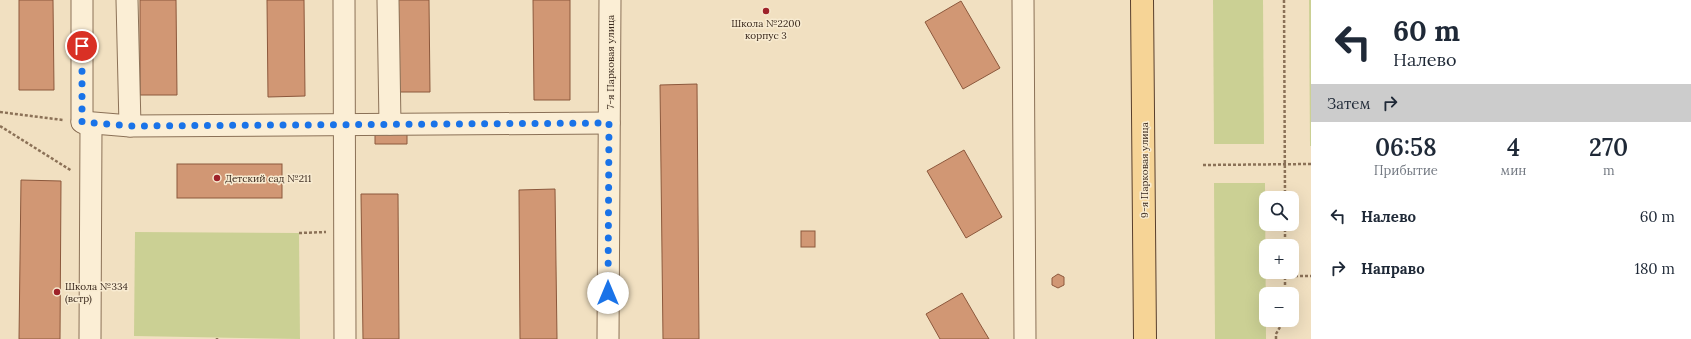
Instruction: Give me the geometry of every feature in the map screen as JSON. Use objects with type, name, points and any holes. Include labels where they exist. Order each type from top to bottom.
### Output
[{"type":"main road","name":"9-я Парковая улица","points":[[1142,0],[1145,339]]},
{"type":"street","points":[[82,0],[82,122]]},
{"type":"street","points":[[128,0],[130,126]]},
{"type":"street","points":[[344,0],[345,339]]},
{"type":"street","points":[[388,0],[390,124]]},
{"type":"street","name":"7-я Парковая улица","points":[[608,339],[610,0]]},
{"type":"street","points":[[1023,0],[1025,339]]},
{"type":"street","points":[[82,122],[130,126],[609,123]]},
{"type":"street","points":[[82,122],[91,127],[90,339]]},
{"type":"path","points":[[1284,0],[1285,191]]},
{"type":"path","points":[[0,112],[82,122]]},
{"type":"path","points":[[0,126],[78,175],[91,175]]},
{"type":"path","points":[[1203,165],[1311,164]]},
{"type":"path","points":[[298,233],[345,231]]},
{"type":"path","points":[[1299,276],[1311,276]]},
{"type":"path","points":[[1276,339],[1276,334],[1280,327]]},
{"type":"green space","points":[[1213,0],[1263,0],[1264,144],[1214,144]]},
{"type":"green space","points":[[1309,0],[1311,0],[1311,146],[1310,146]]},
{"type":"green space","points":[[1214,183],[1265,183],[1265,191],[1259,191],[1259,231],[1265,231],[1265,239],[1259,239],[1259,279],[1266,279],[1266,287],[1259,287],[1259,327],[1266,327],[1266,339],[1215,339]]},
{"type":"green space","points":[[135,232],[299,233],[300,339],[134,336]]},
{"type":"building","points":[[19,0],[53,0],[54,90],[19,90]]},
{"type":"building","points":[[140,0],[176,0],[177,95],[140,95]]},
{"type":"building","points":[[267,0],[304,0],[305,96],[268,97]]},
{"type":"building","points":[[392,0],[429,0],[430,92],[393,92]]},
{"type":"building","points":[[533,0],[570,0],[570,100],[534,100]]},
{"type":"building","points":[[961,1],[1000,68],[963,89],[925,22]]},
{"type":"building","points":[[697,84],[699,339],[663,339],[660,85]]},
{"type":"building","points":[[375,128],[407,129],[407,144],[375,144]]},
{"type":"building","points":[[964,150],[1002,217],[966,238],[927,171]]},
{"type":"building","points":[[177,164],[282,164],[282,198],[177,198]]},
{"type":"building","points":[[21,180],[61,181],[60,339],[19,339]]},
{"type":"building","points":[[555,189],[557,339],[520,339],[519,190]]},
{"type":"building","points":[[361,194],[398,194],[399,339],[363,339]]},
{"type":"building","points":[[801,231],[815,231],[815,247],[801,247]]},
{"type":"building","points":[[1058,274],[1064,277],[1064,285],[1058,288],[1052,285],[1052,278]]},
{"type":"building","points":[[962,293],[989,339],[940,339],[926,314]]},
{"type":"place","name":"Школа №2200 корпус 3","points":[[766,11]]},
{"type":"place","name":"Детский сад №211","points":[[217,178]]},
{"type":"place","name":"Школа №334 (встр)","points":[[57,292]]},
{"type":"route","points":[[82,46],[82,122],[130,126],[609,123],[608,293]]}]
